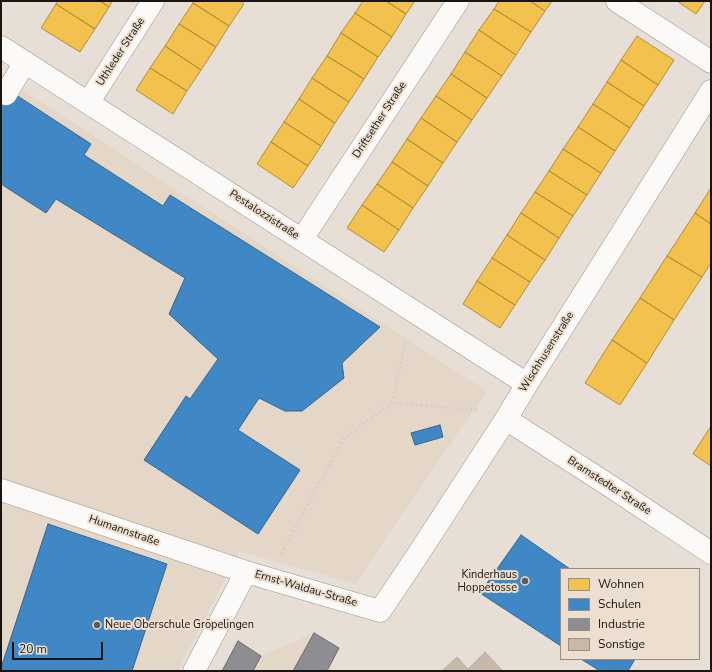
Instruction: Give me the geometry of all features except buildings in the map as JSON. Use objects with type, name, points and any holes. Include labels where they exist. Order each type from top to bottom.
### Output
[{"type":"street","name":"Uthleder Straße","points":[[88,103],[153,1]]},
{"type":"street","name":"Driftsether Straße","points":[[302,239],[458,1]]},
{"type":"street","points":[[617,1],[711,62]]},
{"type":"street","name":"Pestalozzistraße","points":[[1,47],[527,384]]},
{"type":"street","points":[[6,94],[25,62]]},
{"type":"street","name":"Wischhusenstraße","points":[[380,611],[508,416],[711,92]]},
{"type":"street","name":"Bramstedter Straße","points":[[508,416],[711,553]]},
{"type":"street","name":"Humannstraße","points":[[1,490],[246,572]]},
{"type":"street","name":"Ernst-Waldau-Straße","points":[[194,671],[246,572],[380,611]]},
{"type":"path","points":[[268,578],[344,438],[392,403],[413,311]]},
{"type":"path","points":[[392,403],[508,416]]},
{"type":"shaded area","points":[[1,76],[487,391],[387,536],[356,584],[239,551],[178,671],[1,671]]},
{"type":"shaded area","points":[[314,633],[339,648],[327,671],[222,671],[238,641],[261,656]]},
{"type":"place","name":"Kinderhaus Hoppetosse","points":[[525,581]]},
{"type":"place","name":"Neue Oberschule Gröpelingen","points":[[97,625]]}]
